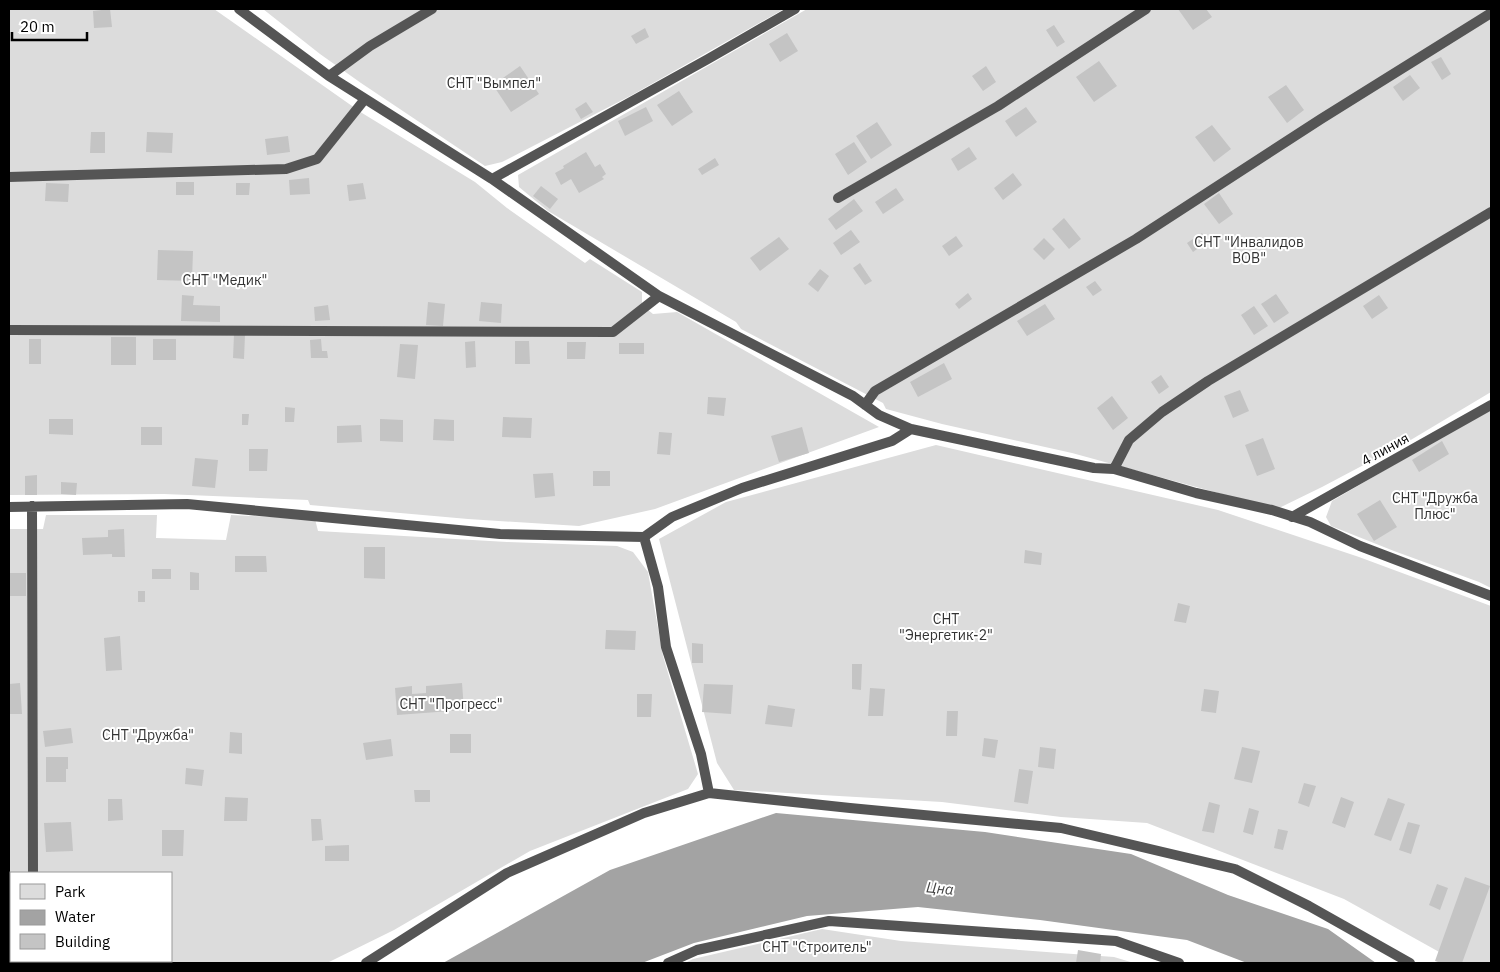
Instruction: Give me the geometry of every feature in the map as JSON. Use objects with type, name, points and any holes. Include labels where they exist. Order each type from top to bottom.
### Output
[{"type":"lane","points":[[239,9],[329,76],[492,179],[659,296],[852,396],[880,416],[911,429],[1094,468],[1114,470],[1196,493],[1272,510],[1310,522],[1360,546],[1491,596]]},
{"type":"lane","points":[[329,76],[370,46],[432,9]]},
{"type":"lane","points":[[492,179],[795,9]]},
{"type":"lane","points":[[838,198],[998,106],[1146,9]]},
{"type":"lane","points":[[865,405],[875,391],[1136,239],[1321,119],[1491,13]]},
{"type":"lane","points":[[9,177],[286,169],[317,159],[365,99]]},
{"type":"lane","points":[[1114,470],[1129,440],[1169,407],[1208,381],[1491,212]]},
{"type":"lane","points":[[9,330],[613,332],[659,296]]},
{"type":"lane","name":"4 линия","points":[[1292,517],[1491,405]]},
{"type":"lane","points":[[9,507],[188,504],[500,534],[644,537],[672,517],[742,488],[892,441],[911,429]]},
{"type":"lane","points":[[32,506],[33,872]]},
{"type":"lane","points":[[644,537],[658,587],[666,647],[701,754],[710,792]]},
{"type":"lane","points":[[366,963],[507,873],[644,813],[710,792],[850,808],[1060,828],[1235,868],[1309,906],[1410,963]]},
{"type":"lane","points":[[668,963],[697,950],[829,921],[1116,941],[1179,963]]},
{"type":"green space","name":"СНТ \"Медик\"","points":[[9,9],[214,9],[362,113],[475,182],[507,208],[585,263],[590,259],[642,292],[642,305],[653,314],[677,312],[879,427],[655,509],[579,526],[468,519],[310,505],[308,500],[164,494],[9,495]]},
{"type":"green space","name":"СНТ \"Вымпел\"","points":[[263,9],[784,9],[632,95],[502,162],[485,166],[361,83],[320,54]]},
{"type":"green space","name":"СНТ \"Инвалидов ВОВ\"","points":[[807,9],[1491,9],[1491,392],[1409,441],[1277,509],[1072,453],[942,424],[886,409],[883,403],[741,329],[736,322],[548,211],[519,187],[518,175]]},
{"type":"green space","name":"СНТ \"Дружба Плюс\"","points":[[1491,408],[1491,588],[1331,526],[1326,517],[1332,501]]},
{"type":"green space","name":"СНТ \"Энергетик-2\"","points":[[936,445],[1218,510],[1359,557],[1491,606],[1491,963],[1459,963],[1344,899],[1147,823],[1061,817],[942,802],[734,790],[717,763],[659,539],[726,502]]},
{"type":"green space","points":[[46,515],[157,515],[156,538],[226,540],[231,515],[315,519],[318,531],[507,542],[617,546],[633,552],[648,572],[663,656],[698,774],[688,789],[530,851],[394,930],[327,963],[9,963],[9,529],[43,529]]},
{"type":"green space","name":"СНТ \"Строитель\"","points":[[822,929],[901,941],[1114,957],[1134,963],[685,963],[693,959]]},
{"type":"water","name":"Цна","points":[[776,813],[985,832],[1131,854],[1228,895],[1328,929],[1376,963],[1247,963],[1187,940],[1040,920],[918,907],[807,916],[694,943],[642,963],[443,963],[610,870]]},
{"type":"building","points":[[110,9],[112,27],[94,28],[93,11]]},
{"type":"building","points":[[1178,9],[1206,9],[1212,17],[1193,30]]},
{"type":"building","points":[[1054,25],[1065,42],[1057,47],[1046,30]]},
{"type":"building","points":[[645,28],[649,37],[636,44],[631,36]]},
{"type":"building","points":[[787,33],[798,51],[780,62],[769,44]]},
{"type":"building","points":[[1441,57],[1451,74],[1442,80],[1431,62]]},
{"type":"building","points":[[1099,61],[1117,86],[1094,102],[1076,77]]},
{"type":"building","points":[[520,66],[539,94],[511,112],[493,85]]},
{"type":"building","points":[[986,66],[996,82],[983,91],[972,76]]},
{"type":"building","points":[[1410,75],[1420,88],[1403,101],[1393,87]]},
{"type":"building","points":[[1286,85],[1304,110],[1287,123],[1268,97]]},
{"type":"building","points":[[679,91],[693,112],[672,126],[657,105]]},
{"type":"building","points":[[586,102],[593,112],[581,119],[575,109]]},
{"type":"building","points":[[646,107],[653,121],[625,136],[618,121]]},
{"type":"building","points":[[1026,107],[1037,122],[1016,137],[1005,121]]},
{"type":"building","points":[[877,122],[892,145],[871,159],[856,136]]},
{"type":"building","points":[[1212,125],[1231,149],[1214,162],[1195,137]]},
{"type":"building","points":[[91,132],[105,132],[105,153],[90,153]]},
{"type":"building","points":[[147,132],[173,133],[172,153],[146,152]]},
{"type":"building","points":[[288,136],[290,152],[267,155],[265,139]]},
{"type":"building","points":[[854,142],[867,162],[848,175],[835,154]]},
{"type":"building","points":[[969,147],[977,159],[958,171],[951,159]]},
{"type":"building","points":[[586,152],[595,167],[600,164],[606,174],[602,177],[604,179],[579,193],[571,179],[561,185],[555,173]]},
{"type":"building","points":[[715,158],[719,165],[702,175],[698,169]]},
{"type":"building","points":[[1013,173],[1022,185],[1003,200],[994,188]]},
{"type":"building","points":[[309,178],[310,194],[290,195],[289,180]]},
{"type":"building","points":[[176,182],[194,182],[194,195],[176,195]]},
{"type":"building","points":[[46,183],[69,184],[68,202],[45,201]]},
{"type":"building","points":[[236,183],[250,183],[249,195],[236,195]]},
{"type":"building","points":[[363,183],[366,199],[349,201],[347,185]]},
{"type":"building","points":[[541,186],[558,199],[550,209],[533,196]]},
{"type":"building","points":[[896,188],[904,200],[883,214],[875,202]]},
{"type":"building","points":[[1219,193],[1233,214],[1219,224],[1204,204]]},
{"type":"building","points":[[854,199],[863,211],[836,230],[828,219]]},
{"type":"building","points":[[1064,218],[1081,239],[1069,249],[1052,229]]},
{"type":"building","points":[[851,230],[860,242],[841,255],[833,243]]},
{"type":"building","points":[[1202,233],[1207,242],[1193,252],[1187,243]]},
{"type":"building","points":[[956,236],[963,246],[949,256],[942,246]]},
{"type":"building","points":[[779,237],[789,249],[760,271],[750,258]]},
{"type":"building","points":[[1044,238],[1055,249],[1044,260],[1033,249]]},
{"type":"building","points":[[158,250],[193,251],[192,281],[157,280]]},
{"type":"building","points":[[860,263],[872,281],[865,285],[853,268]]},
{"type":"building","points":[[820,269],[829,276],[818,292],[808,284]]},
{"type":"building","points":[[1095,281],[1102,290],[1093,296],[1086,287]]},
{"type":"building","points":[[968,293],[972,299],[959,309],[955,304]]},
{"type":"building","points":[[1276,294],[1289,313],[1274,323],[1261,304]]},
{"type":"building","points":[[182,295],[194,296],[193,305],[220,306],[220,322],[181,321]]},
{"type":"building","points":[[1379,295],[1388,308],[1372,319],[1363,306]]},
{"type":"building","points":[[428,302],[445,304],[443,326],[426,325]]},
{"type":"building","points":[[481,302],[502,304],[501,323],[479,321]]},
{"type":"building","points":[[1045,304],[1055,319],[1027,336],[1017,321]]},
{"type":"building","points":[[328,305],[330,320],[315,321],[314,307]]},
{"type":"building","points":[[1254,306],[1268,326],[1254,335],[1241,315]]},
{"type":"building","points":[[234,334],[245,335],[244,359],[233,358]]},
{"type":"building","points":[[111,337],[136,337],[136,365],[111,365]]},
{"type":"building","points":[[29,339],[41,339],[41,364],[29,364]]},
{"type":"building","points":[[153,339],[176,339],[176,360],[153,360]]},
{"type":"building","points":[[321,339],[322,351],[327,351],[328,358],[311,358],[310,340]]},
{"type":"building","points":[[475,341],[476,367],[466,368],[465,342]]},
{"type":"building","points":[[515,341],[529,341],[530,364],[515,364]]},
{"type":"building","points":[[567,342],[586,342],[585,359],[567,359]]},
{"type":"building","points":[[619,343],[644,343],[644,354],[619,354]]},
{"type":"building","points":[[400,344],[418,345],[415,379],[397,377]]},
{"type":"building","points":[[944,363],[952,379],[918,397],[910,382]]},
{"type":"building","points":[[1161,375],[1169,387],[1159,394],[1151,382]]},
{"type":"building","points":[[1240,390],[1249,411],[1233,418],[1224,396]]},
{"type":"building","points":[[1112,396],[1128,418],[1113,430],[1097,408]]},
{"type":"building","points":[[708,397],[726,398],[724,416],[707,414]]},
{"type":"building","points":[[285,407],[295,408],[294,422],[285,422]]},
{"type":"building","points":[[242,414],[249,414],[248,425],[242,425]]},
{"type":"building","points":[[503,417],[532,418],[531,438],[502,437]]},
{"type":"building","points":[[49,419],[73,419],[73,435],[49,434]]},
{"type":"building","points":[[380,419],[403,420],[403,442],[380,441]]},
{"type":"building","points":[[434,419],[454,420],[454,441],[433,440]]},
{"type":"building","points":[[361,425],[362,442],[337,443],[337,426]]},
{"type":"building","points":[[141,427],[162,427],[162,445],[141,445]]},
{"type":"building","points":[[802,427],[809,453],[779,462],[771,436]]},
{"type":"building","points":[[659,432],[672,433],[670,455],[657,454]]},
{"type":"building","points":[[1263,438],[1275,469],[1257,476],[1245,445]]},
{"type":"building","points":[[1442,441],[1449,454],[1419,472],[1412,460]]},
{"type":"building","points":[[249,449],[268,449],[267,471],[249,471]]},
{"type":"building","points":[[195,458],[218,460],[215,488],[192,486]]},
{"type":"building","points":[[593,471],[610,471],[610,486],[593,486]]},
{"type":"building","points":[[553,473],[555,496],[535,498],[533,474]]},
{"type":"building","points":[[37,475],[37,495],[25,495],[25,476]]},
{"type":"building","points":[[61,482],[77,483],[76,495],[61,494]]},
{"type":"building","points":[[1380,500],[1397,527],[1374,541],[1357,514]]},
{"type":"building","points":[[124,529],[125,557],[112,557],[112,554],[83,555],[82,538],[108,537],[108,530]]},
{"type":"building","points":[[364,547],[385,547],[385,579],[364,578]]},
{"type":"building","points":[[1025,550],[1042,553],[1041,565],[1024,563]]},
{"type":"building","points":[[235,556],[266,556],[267,572],[235,572]]},
{"type":"building","points":[[152,569],[171,569],[171,579],[152,579]]},
{"type":"building","points":[[190,572],[199,573],[199,590],[190,590]]},
{"type":"building","points":[[9,573],[26,573],[26,596],[9,596]]},
{"type":"building","points":[[138,591],[145,591],[145,602],[138,602]]},
{"type":"building","points":[[1178,603],[1190,606],[1186,623],[1174,621]]},
{"type":"building","points":[[606,630],[636,631],[635,650],[605,649]]},
{"type":"building","points":[[120,636],[122,670],[106,671],[104,638]]},
{"type":"building","points":[[692,643],[703,644],[703,663],[692,663]]},
{"type":"building","points":[[852,664],[862,664],[861,690],[852,689]]},
{"type":"building","points":[[20,683],[22,714],[9,714],[9,684]]},
{"type":"building","points":[[462,683],[464,710],[397,715],[395,688],[412,686],[412,694],[426,693],[426,686]]},
{"type":"building","points":[[704,684],[733,685],[731,714],[702,712]]},
{"type":"building","points":[[870,688],[885,689],[883,716],[868,716]]},
{"type":"building","points":[[1204,689],[1219,691],[1216,713],[1201,711]]},
{"type":"building","points":[[637,694],[652,694],[651,717],[637,717]]},
{"type":"building","points":[[768,705],[795,709],[792,727],[765,724]]},
{"type":"building","points":[[947,711],[958,711],[957,736],[946,736]]},
{"type":"building","points":[[71,728],[73,743],[45,747],[43,731]]},
{"type":"building","points":[[230,732],[242,733],[242,754],[229,753]]},
{"type":"building","points":[[450,734],[471,734],[471,753],[450,753]]},
{"type":"building","points":[[984,738],[998,740],[995,758],[982,756]]},
{"type":"building","points":[[391,739],[393,756],[366,760],[363,743]]},
{"type":"building","points":[[1040,747],[1056,749],[1054,769],[1038,767]]},
{"type":"building","points":[[1242,747],[1260,751],[1252,783],[1234,779]]},
{"type":"building","points":[[46,757],[68,757],[66,782],[46,782]]},
{"type":"building","points":[[186,768],[204,770],[202,786],[185,784]]},
{"type":"building","points":[[1019,769],[1033,771],[1028,804],[1014,802]]},
{"type":"building","points":[[1304,783],[1316,786],[1309,807],[1298,803]]},
{"type":"building","points":[[414,790],[430,790],[430,802],[415,802]]},
{"type":"building","points":[[225,797],[248,798],[247,821],[224,821]]},
{"type":"building","points":[[1341,797],[1354,802],[1345,828],[1332,823]]},
{"type":"building","points":[[1388,798],[1405,804],[1391,841],[1374,835]]},
{"type":"building","points":[[108,799],[122,799],[123,820],[108,821]]},
{"type":"building","points":[[1209,802],[1220,805],[1214,833],[1202,831]]},
{"type":"building","points":[[1249,808],[1259,811],[1253,835],[1243,832]]},
{"type":"building","points":[[311,819],[321,819],[323,840],[312,841]]},
{"type":"building","points":[[71,822],[73,851],[46,852],[44,823]]},
{"type":"building","points":[[1408,822],[1420,825],[1411,854],[1399,850]]},
{"type":"building","points":[[1278,829],[1288,831],[1283,850],[1274,848]]},
{"type":"building","points":[[162,830],[184,830],[183,856],[162,856]]},
{"type":"building","points":[[349,845],[349,861],[325,861],[325,846]]},
{"type":"building","points":[[1465,877],[1490,886],[1462,963],[1441,963],[1435,961]]},
{"type":"building","points":[[1437,884],[1448,888],[1440,910],[1429,905]]},
{"type":"building","points":[[1078,950],[1101,954],[1100,963],[1076,963]]},
{"type":"park label","name":"СНТ \"Прогресс\"","points":[[451,704]]},
{"type":"park label","name":"СНТ \"Дружба\"","points":[[148,735]]}]
